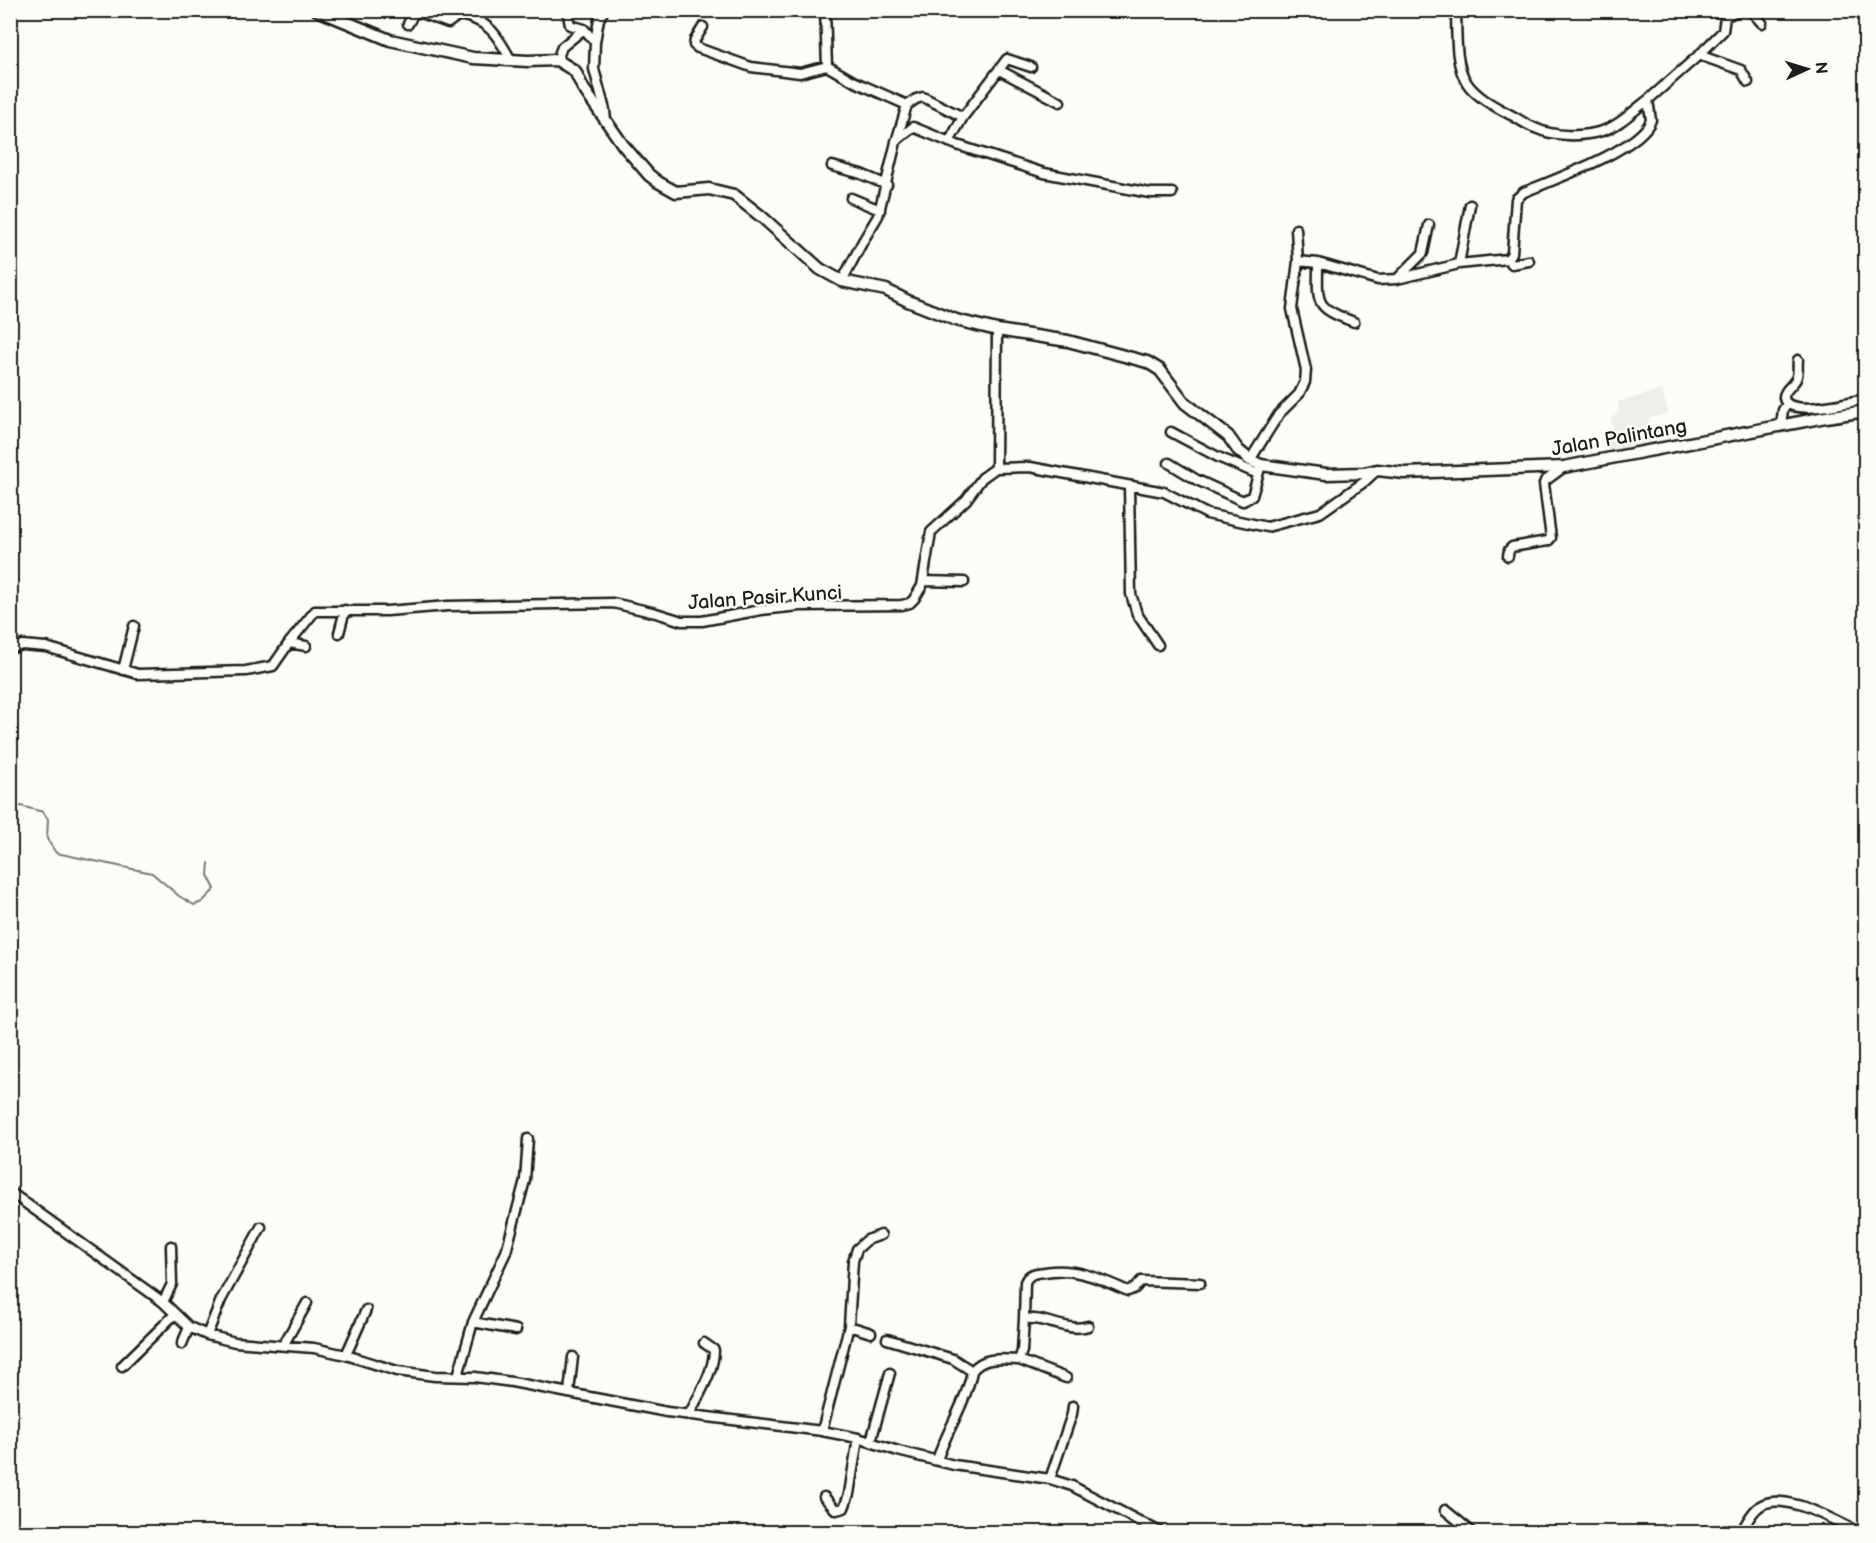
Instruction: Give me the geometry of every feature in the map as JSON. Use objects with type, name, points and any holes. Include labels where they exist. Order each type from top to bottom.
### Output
[{"type":"street","points":[[317,10],[400,43],[473,58],[557,60],[574,71],[606,122],[649,176],[658,182],[676,192],[709,189],[734,195],[820,269],[842,281],[886,290],[949,318],[996,330],[1068,340],[1147,362],[1160,370],[1185,403],[1228,436],[1238,450],[1250,460],[1279,414],[1299,394],[1305,382],[1306,370],[1292,309],[1298,261],[1296,229]]},
{"type":"street","points":[[567,10],[570,25],[584,29],[595,42]]},
{"type":"street","points":[[604,10],[599,19],[595,42],[594,69],[606,122]]},
{"type":"street","points":[[825,10],[827,66]]},
{"type":"street","points":[[1456,10],[1458,55],[1466,82],[1477,93],[1528,125],[1553,134],[1575,135],[1604,130],[1648,100],[1699,56],[1723,31],[1724,14],[1739,10]]},
{"type":"street","points":[[1750,10],[1762,23]]},
{"type":"street","points":[[408,24],[415,11],[448,24],[459,15],[467,17],[487,25],[497,35],[511,60]]},
{"type":"street","points":[[703,27],[695,40],[694,45],[698,48],[751,67],[800,73],[827,66],[907,105]]},
{"type":"street","points":[[557,60],[562,47],[584,29]]},
{"type":"street","points":[[1699,56],[1741,70],[1748,82]]},
{"type":"street","points":[[949,142],[963,117],[1007,59],[1031,67]]},
{"type":"street","points":[[999,70],[1060,102]]},
{"type":"street","points":[[842,281],[862,241],[878,216],[907,105],[923,97],[963,117]]},
{"type":"street","points":[[1508,259],[1512,253],[1516,199],[1524,192],[1619,150],[1650,124],[1648,100]]},
{"type":"street","points":[[896,142],[913,127],[949,142],[1044,173],[1150,193],[1172,193]]},
{"type":"street","points":[[832,165],[887,185]]},
{"type":"street","points":[[851,198],[880,210]]},
{"type":"street","points":[[1459,264],[1470,205]]},
{"type":"street","points":[[1396,279],[1423,253],[1429,225]]},
{"type":"street","points":[[1508,259],[1512,264],[1529,261]]},
{"type":"street","points":[[1298,261],[1318,263],[1378,280],[1396,279],[1459,264],[1508,259]]},
{"type":"street","points":[[1318,263],[1317,294],[1320,305],[1334,315],[1354,322]]},
{"type":"street","points":[[996,330],[996,468]]},
{"type":"street","points":[[1798,360],[1796,379],[1784,394],[1787,404],[1826,411],[1866,399]]},
{"type":"street","points":[[1781,425],[1782,410],[1787,404]]},
{"type":"street","name":"Jalan Palintang","points":[[1250,460],[1259,469],[1326,474],[1364,473],[1377,470],[1404,473],[1563,467],[1781,425],[1826,411],[1866,411]]},
{"type":"street","points":[[1169,463],[1197,480],[1243,501],[1252,496],[1259,469],[1218,456],[1171,432]]},
{"type":"street","points":[[964,582],[923,582],[931,532],[966,500],[982,478],[996,468],[1030,467],[1164,492],[1207,514],[1267,527],[1320,513],[1377,470]]},
{"type":"street","points":[[1509,556],[1509,550],[1512,547],[1542,542],[1551,538],[1544,484],[1563,467]]},
{"type":"street","points":[[1129,486],[1131,594],[1137,614],[1158,645]]},
{"type":"street","name":"Jalan Pasir Kunci","points":[[10,649],[22,645],[46,647],[138,674],[159,675],[270,668],[276,664],[289,643],[315,611],[387,611],[448,606],[613,603],[682,621],[702,621],[761,610],[799,606],[910,603],[923,582]]},
{"type":"street","points":[[339,633],[345,610]]},
{"type":"street","points":[[123,670],[134,626]]},
{"type":"street","points":[[289,643],[306,646]]},
{"type":"street","points":[[458,1376],[473,1322],[506,1252],[525,1180],[528,1139]]},
{"type":"street","points":[[10,1192],[163,1302],[189,1327],[207,1335],[235,1341],[314,1348],[346,1355],[396,1371],[435,1376],[458,1376],[569,1392],[624,1405],[822,1431],[858,1438],[954,1466],[1050,1479],[1072,1486],[1160,1533]]},
{"type":"street","points":[[207,1335],[221,1300],[261,1227]]},
{"type":"street","points":[[822,1431],[849,1326],[853,1261],[857,1249],[867,1240],[882,1235]]},
{"type":"street","points":[[163,1302],[172,1284],[171,1246]]},
{"type":"street","points":[[1018,1360],[1022,1351],[1025,1282],[1031,1274],[1060,1270],[1076,1271],[1128,1291],[1135,1288],[1141,1281],[1200,1283]]},
{"type":"street","points":[[284,1344],[307,1303]]},
{"type":"street","points":[[346,1355],[366,1310]]},
{"type":"street","points":[[122,1366],[175,1314]]},
{"type":"street","points":[[1024,1319],[1042,1319],[1080,1328],[1088,1326]]},
{"type":"street","points":[[473,1322],[516,1330]]},
{"type":"street","points":[[849,1326],[871,1334]]},
{"type":"street","points":[[182,1344],[189,1327]]},
{"type":"street","points":[[887,1339],[953,1359],[972,1371]]},
{"type":"street","points":[[689,1415],[715,1354],[714,1350],[704,1343]]},
{"type":"street","points":[[569,1392],[573,1357]]},
{"type":"street","points":[[937,1460],[944,1440],[964,1400],[972,1371],[977,1364],[991,1359],[1018,1360],[1066,1378]]},
{"type":"street","points":[[871,1441],[890,1373]]},
{"type":"street","points":[[1050,1479],[1073,1406]]},
{"type":"street","points":[[824,1497],[836,1510],[844,1509],[849,1494],[858,1438]]},
{"type":"street","points":[[1741,1533],[1749,1516],[1769,1502],[1797,1505],[1859,1533]]},
{"type":"street","points":[[1445,1510],[1473,1533]]},
{"type":"shaded area","points":[[1662,390],[1668,413],[1649,418],[1656,448],[1611,456],[1605,446],[1604,435],[1614,428],[1611,419],[1619,412],[1618,402]]},
{"type":"waterway","points":[[10,803],[43,812],[48,819],[47,839],[56,853],[152,873],[179,896],[194,905],[202,902],[215,889],[208,875],[209,863]]}]
